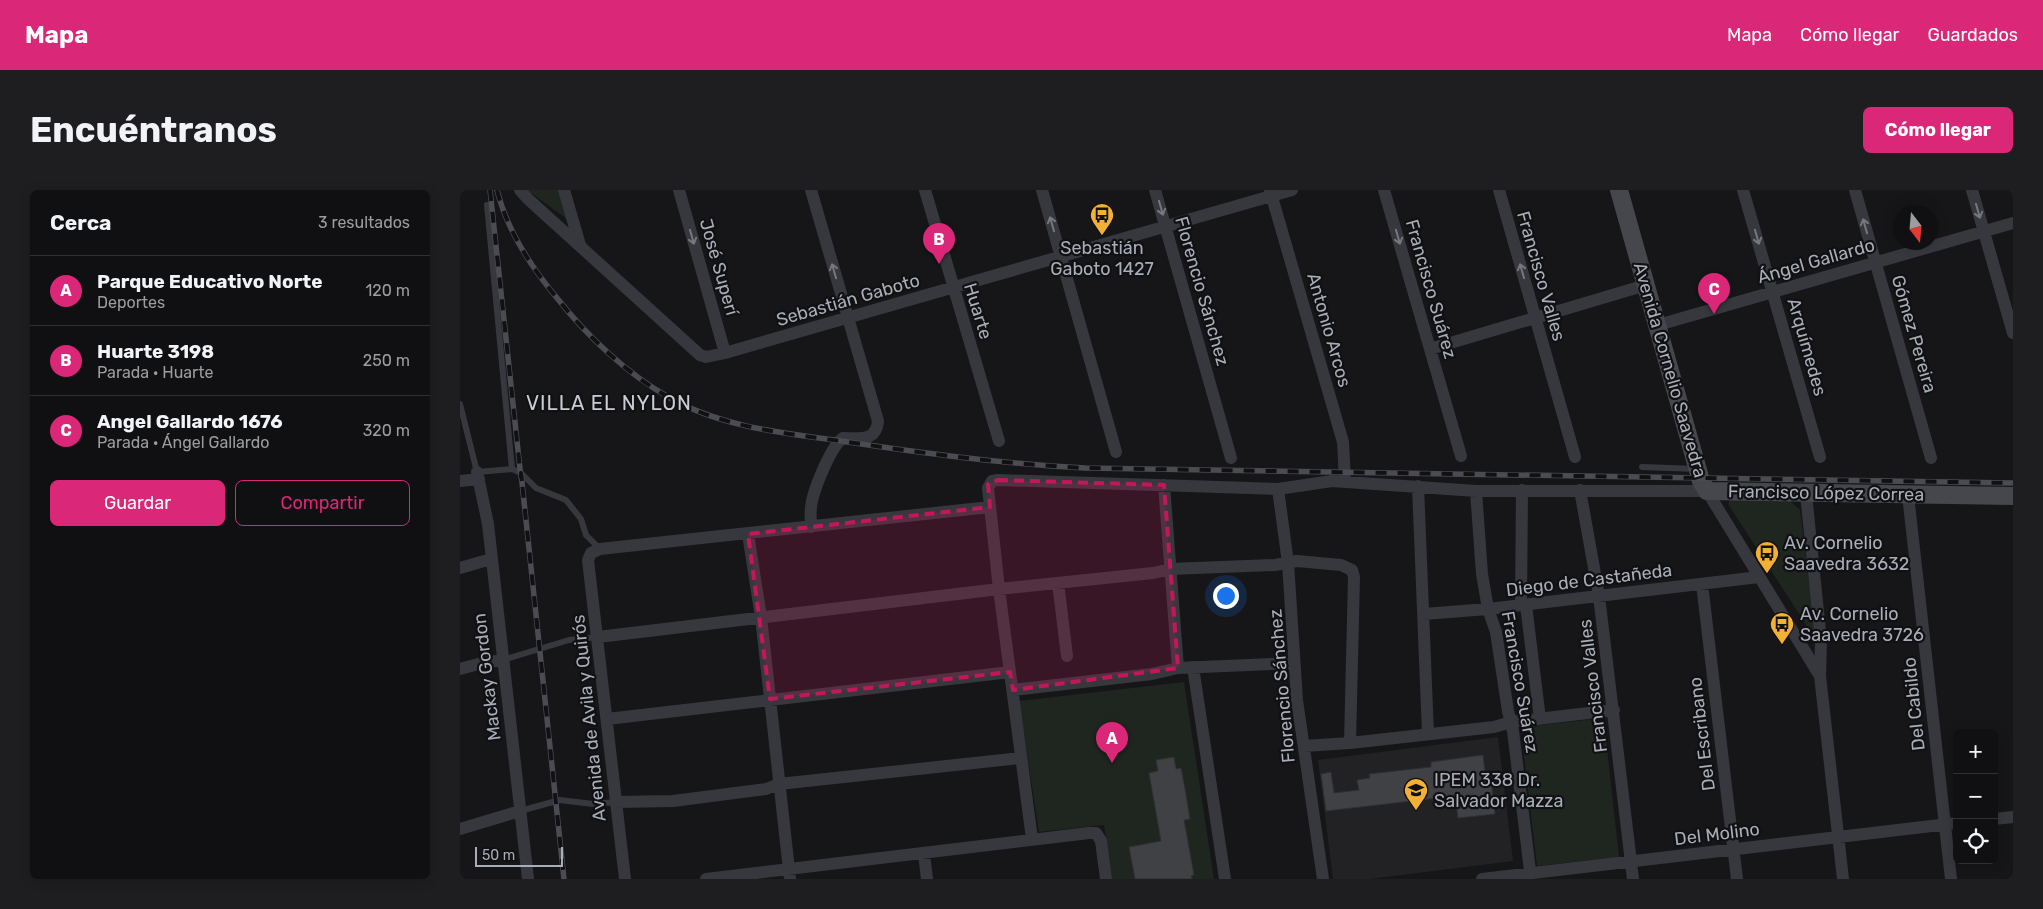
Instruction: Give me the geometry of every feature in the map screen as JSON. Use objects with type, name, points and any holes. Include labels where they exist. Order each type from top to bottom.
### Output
[{"type":"main road","name":"Avenida Cornelio Saavedra","points":[[1618,190],[1701,481],[1707,491]]},
{"type":"main road","name":"Francisco López Correa","points":[[1707,491],[2013,496]]},
{"type":"street","points":[[520,190],[528,200],[580,247]]},
{"type":"street","points":[[564,190],[580,247]]},
{"type":"street","name":"José Superí","points":[[679,190],[725,353]]},
{"type":"street","points":[[811,190],[878,421],[877,429],[872,435],[865,438],[843,438],[834,447],[813,498],[811,527]]},
{"type":"street","name":"Huarte","points":[[925,190],[999,441]]},
{"type":"street","points":[[1042,190],[1116,452]]},
{"type":"street","name":"Florencio Sánchez","points":[[1155,190],[1230,458]]},
{"type":"street","name":"Sebastián Gaboto","points":[[580,247],[700,355],[706,357],[1061,257],[1271,193],[1292,190]]},
{"type":"street","name":"Francisco Suárez","points":[[1384,190],[1461,456]]},
{"type":"street","name":"Francisco Valles","points":[[1498,190],[1575,457]]},
{"type":"street","name":"Arquímedes","points":[[1743,190],[1820,457]]},
{"type":"street","name":"Gómez Pereira","points":[[1855,190],[1931,458]]},
{"type":"street","points":[[1972,190],[2013,333]]},
{"type":"street","name":"Antonio Arcos","points":[[1271,193],[1343,442],[1345,481]]},
{"type":"street","name":"Ángel Gallardo","points":[[1658,325],[2013,223]]},
{"type":"street","points":[[1430,349],[1646,285]]},
{"type":"street","points":[[460,481],[478,475]]},
{"type":"street","name":"Mackay Gordon","points":[[478,475],[488,524],[528,879]]},
{"type":"street","name":"Francisco López Correa","points":[[990,507],[988,484],[998,480],[1278,489],[1322,481],[1345,481],[1476,491],[1707,491]]},
{"type":"street","points":[[1164,485],[1178,668]]},
{"type":"street","points":[[1418,486],[1428,734]]},
{"type":"street","name":"Florencio Sánchez","points":[[1278,489],[1288,563],[1293,663],[1323,879]]},
{"type":"street","points":[[1522,490],[1524,605],[1540,719]]},
{"type":"street","name":"Francisco Valles","points":[[1580,490],[1599,596],[1634,879]]},
{"type":"street","name":"Francisco Suárez","points":[[1476,491],[1480,550],[1488,609],[1496,632],[1511,722],[1531,876]]},
{"type":"street","name":"Avenida Cornelio Saavedra","points":[[1707,491],[1820,676],[1843,879]]},
{"type":"street","points":[[1806,494],[1821,641],[1820,676]]},
{"type":"street","name":"Del Cabildo","points":[[1908,495],[1951,824],[1951,879]]},
{"type":"street","points":[[596,551],[990,507],[1032,839]]},
{"type":"street","points":[[748,534],[760,618],[790,873]]},
{"type":"street","name":"Avenida de Avila y Quirós","points":[[596,551],[588,560],[625,879]]},
{"type":"street","points":[[460,568],[491,559]]},
{"type":"street","points":[[598,637],[1058,582],[1153,573],[1170,569],[1275,565],[1297,561],[1341,565],[1348,567],[1354,574],[1350,743]]},
{"type":"street","name":"Diego de Castañeda","points":[[1424,614],[1488,609],[1759,577]]},
{"type":"street","points":[[1058,582],[1067,656]]},
{"type":"street","name":"Del Escribano","points":[[1702,584],[1737,879]]},
{"type":"street","points":[[460,669],[503,660]]},
{"type":"street","points":[[1013,690],[1152,674],[1178,668],[1293,663]]},
{"type":"street","points":[[1193,667],[1225,879]]},
{"type":"street","points":[[607,719],[1010,672]]},
{"type":"street","points":[[1304,746],[1350,743],[1494,727],[1511,722],[1614,710]]},
{"type":"street","points":[[616,802],[673,801],[766,789],[779,784],[1021,758]]},
{"type":"street","points":[[460,829],[520,811]]},
{"type":"street","points":[[1998,819],[2013,817]]},
{"type":"street","name":"Del Molino","points":[[1482,879],[1531,876],[1951,824]]},
{"type":"street","points":[[706,879],[790,873],[1032,839],[1096,834],[1101,841],[1106,879]]},
{"type":"street","points":[[924,854],[927,879]]},
{"type":"lane","points":[[486,205],[512,469]]},
{"type":"lane","points":[[460,404],[478,475],[512,469],[521,473],[536,488],[566,500],[581,519],[586,535],[596,551]]},
{"type":"lane","points":[[1642,467],[1698,469]]},
{"type":"lane","points":[[503,660],[569,640],[598,637]]},
{"type":"lane","points":[[520,811],[560,800],[593,804],[616,802]]},
{"type":"highlighted area","points":[[998,480],[1164,485],[1178,668],[1013,690],[1010,672],[770,699],[748,534],[990,507],[988,484]]},
{"type":"shaded area","points":[[527,190],[558,190],[567,219]]},
{"type":"shaded area","points":[[1731,498],[1789,500],[1800,510],[1816,640],[1728,504]]},
{"type":"shaded area","points":[[1184,682],[1214,879],[1112,879],[1104,825],[1039,832],[1019,701]]},
{"type":"shaded area","points":[[1597,719],[1605,730],[1619,857],[1537,866],[1522,738],[1530,726]]},
{"type":"shaded area","name":"IPEM 338 Dr. Salvador Mazza","points":[[1498,737],[1513,861],[1370,879],[1333,879],[1318,760]]},
{"type":"building","points":[[1483,755],[1486,781],[1491,780],[1495,814],[1458,818],[1455,796],[1326,811],[1321,774],[1331,772],[1334,793],[1359,790],[1357,780],[1370,778],[1369,774],[1431,767],[1431,762]]},
{"type":"building","points":[[1174,757],[1176,769],[1181,768],[1185,789],[1190,819],[1184,820],[1194,875],[1191,876],[1192,879],[1135,879],[1129,847],[1161,841],[1149,773],[1158,771],[1156,760]]},
{"type":"railway","points":[[490,190],[521,478]]},
{"type":"railway","points":[[497,190],[507,219],[529,261],[547,286],[581,326],[623,366],[638,378],[690,408],[710,416],[753,427],[963,458],[1085,468],[2013,483]]},
{"type":"railway","points":[[522,481],[521,473],[564,879]]},
{"type":"place","name":"Sebastián Gaboto 1427","points":[[1102,236]]},
{"type":"place","name":"Huarte 3198","points":[[939,264]]},
{"type":"place","name":"Angel Gallardo 1676","points":[[1714,314]]},
{"type":"place","name":"Av. Cornelio Saavedra 3632","points":[[1767,574]]},
{"type":"place","name":"Av. Cornelio Saavedra 3726","points":[[1782,645]]},
{"type":"place","name":"Parque Educativo Norte","points":[[1112,763]]},
{"type":"place","name":"IPEM 338 Dr. Salvador Mazza","points":[[1416,811]]},
{"type":"district","name":"VILLA EL NYLON","points":[[609,403]]}]
